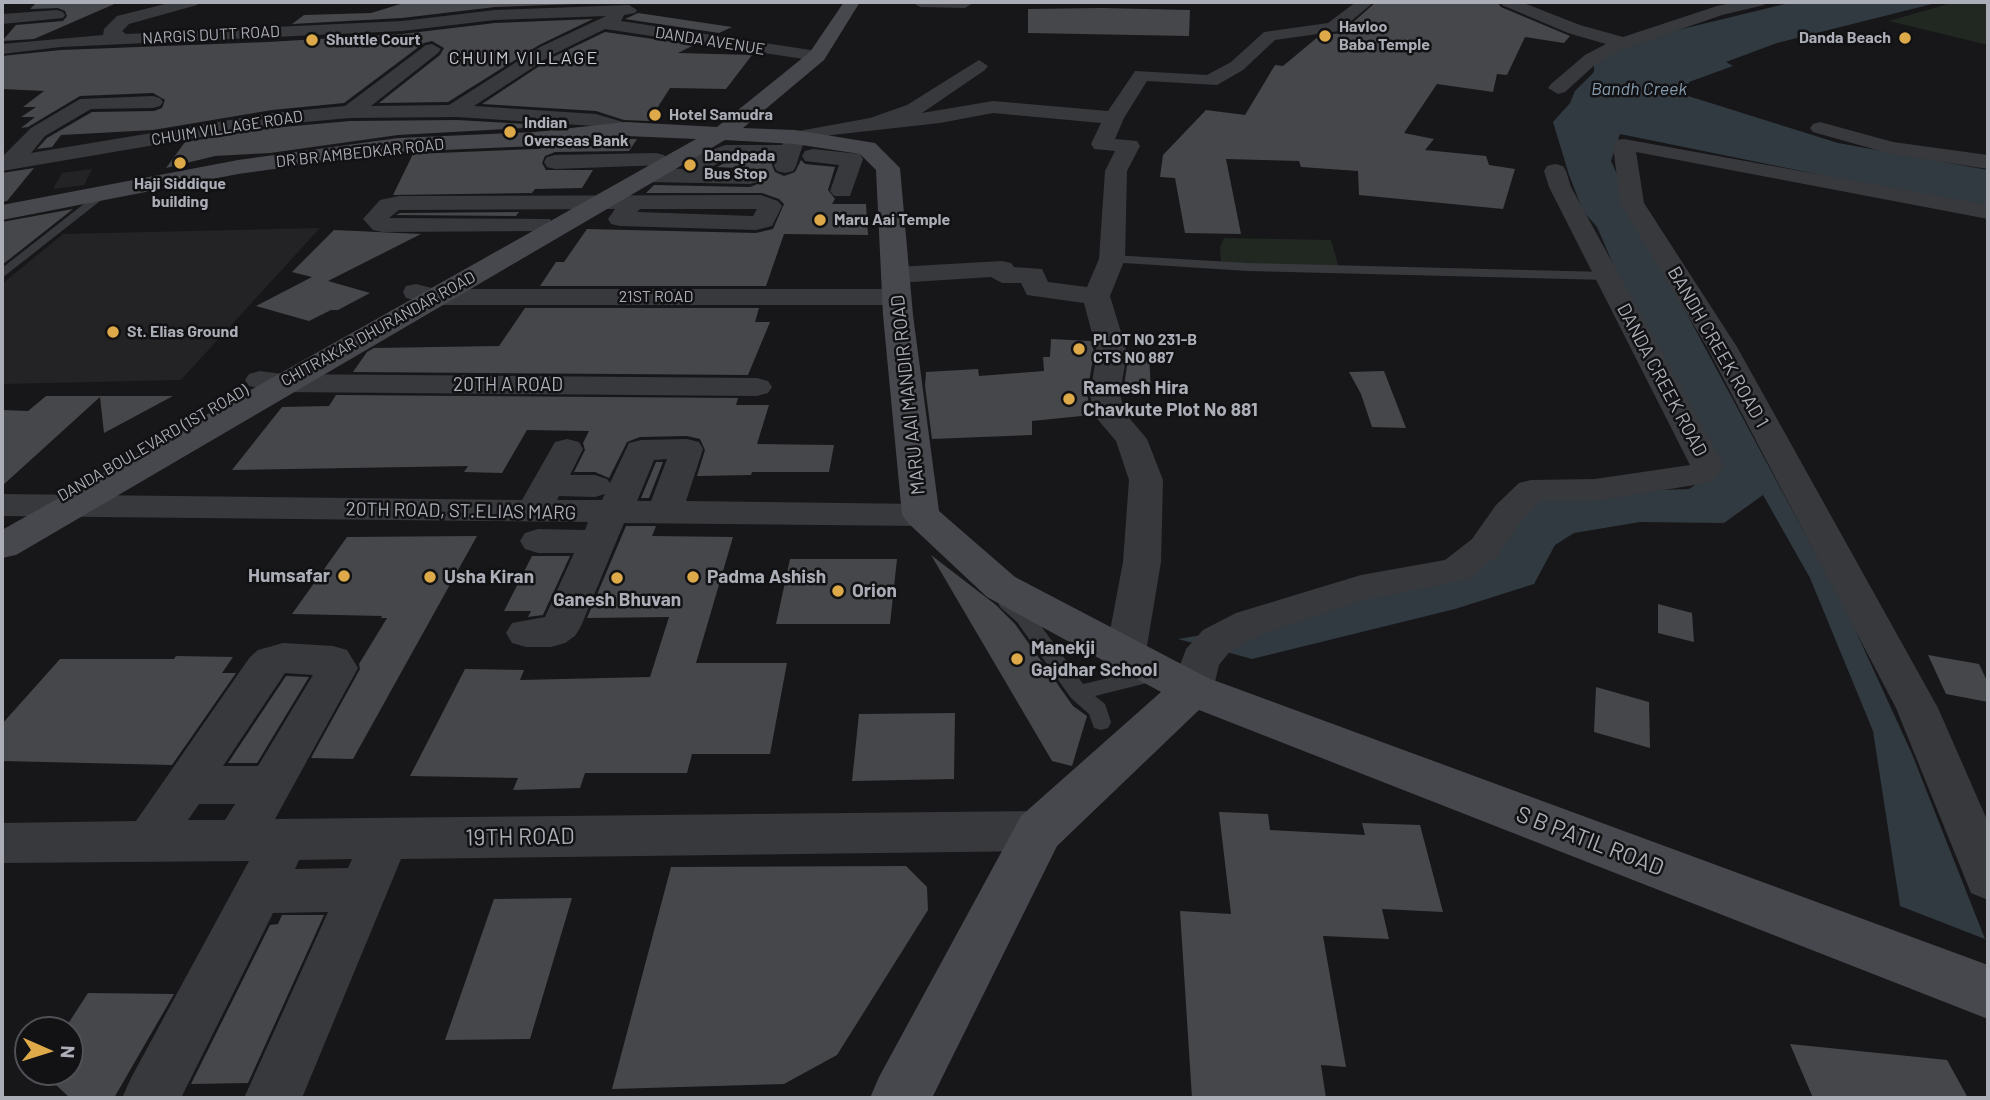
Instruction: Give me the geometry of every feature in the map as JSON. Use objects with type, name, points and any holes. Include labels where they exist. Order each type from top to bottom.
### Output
[{"type":"street","points":[[191,2],[123,20],[110,33],[117,35],[252,27],[247,33]]},
{"type":"street","points":[[920,2],[965,3]]},
{"type":"street","points":[[1126,652],[1142,562],[1146,480],[1131,439],[1110,415],[1105,394],[1112,352],[1096,296],[1112,259],[1116,171],[1129,146],[1102,144],[1114,118],[1142,75],[1210,81],[1241,63],[1270,36],[1333,27],[1366,2]]},
{"type":"street","points":[[1508,2],[1574,29],[1623,43]]},
{"type":"street","points":[[1558,88],[1591,59],[1623,43],[1717,11],[1758,2]]},
{"type":"street","points":[[458,18],[478,6],[580,12]]},
{"type":"street","points":[[398,145],[493,86],[529,77],[546,51],[636,6]]},
{"type":"street","name":"NARGIS DUTT ROAD","points":[[2,49],[49,43],[265,32],[636,6]]},
{"type":"street","points":[[730,132],[775,84],[809,55],[840,9]]},
{"type":"street","points":[[2,19],[57,15]]},
{"type":"street","points":[[265,32],[284,16]]},
{"type":"street","name":"DANDA AVENUE","points":[[604,24],[809,55]]},
{"type":"street","points":[[1629,24],[1656,32]]},
{"type":"street","points":[[58,63],[91,41]]},
{"type":"street","points":[[350,112],[432,49]]},
{"type":"street","points":[[873,124],[914,109],[979,66]]},
{"type":"street","points":[[730,132],[775,84]]},
{"type":"street","points":[[7,163],[38,132],[87,103],[153,102],[79,151]]},
{"type":"street","points":[[658,160],[666,197],[670,198],[789,162],[832,129],[940,117],[993,107],[1114,118]]},
{"type":"street","name":"CHUIM VILLAGE ROAD","points":[[7,163],[272,119],[350,112],[453,111],[596,120],[658,160]]},
{"type":"street","points":[[1820,128],[1891,148],[1988,162]]},
{"type":"street","name":"CHITRAKAR DHURANDAR ROAD","points":[[2,546],[59,505],[271,382],[426,295],[607,205],[658,160],[730,132]]},
{"type":"street","name":"DR BR AMBEDKAR ROAD","points":[[2,212],[238,167],[398,145],[535,139],[658,160],[730,132]]},
{"type":"street","name":"MARU AAI MANDIR ROAD","points":[[730,132],[789,162],[867,148],[888,168],[897,286],[921,515],[1035,614],[1126,652],[1177,681]]},
{"type":"street","name":"BANDH CREEK ROAD 1","points":[[1988,212],[1649,147],[1624,145],[1632,204],[1722,347],[1917,708],[1988,878]]},
{"type":"street","points":[[555,162],[789,162],[852,159],[842,191]]},
{"type":"street","points":[[607,205],[658,160]]},
{"type":"street","points":[[789,162],[803,179]]},
{"type":"street","name":"DANDA CREEK ROAD","points":[[1177,681],[1200,660],[1217,639],[1250,623],[1361,589],[1456,570],[1486,547],[1508,513],[1531,491],[1595,490],[1700,476],[1707,466],[1560,187],[1555,171]]},
{"type":"street","points":[[529,217],[399,202],[388,205],[375,219],[382,225],[529,217],[607,205],[761,202],[770,206],[764,220],[759,223],[624,220],[607,205]]},
{"type":"street","points":[[426,295],[529,217]]},
{"type":"street","name":"21ST ROAD","points":[[426,295],[897,286],[1002,269],[1002,275],[1033,275],[1036,289],[1096,296]]},
{"type":"street","name":"20TH A ROAD","points":[[271,382],[757,387]]},
{"type":"street","points":[[526,633],[554,632],[561,626],[581,514],[568,449]]},
{"type":"street","points":[[581,514],[641,450],[687,449],[669,502]]},
{"type":"street","name":"20TH ROAD, ST.ELIAS MARG","points":[[2,505],[581,514],[669,502],[921,515]]},
{"type":"street","name":"DANDA BOULEVARD (1ST ROAD)","points":[[2,530],[59,505]]},
{"type":"street","points":[[148,842],[184,785],[272,661],[293,657],[333,661],[337,668],[334,675],[271,785],[261,841],[259,891],[151,1098]]},
{"type":"street","points":[[900,1098],[1039,831],[1177,681]]},
{"type":"street","name":"S B PATIL ROAD","points":[[1177,681],[1988,992]]},
{"type":"street","points":[[184,785],[271,785]]},
{"type":"street","name":"19TH ROAD","points":[[2,843],[1039,831]]},
{"type":"street","points":[[273,1098],[385,839]]},
{"type":"street","points":[[259,891],[364,890]]},
{"type":"lane","points":[[2,274],[103,194]]},
{"type":"lane","points":[[1112,259],[1248,267],[1607,276]]},
{"type":"lane","points":[[964,567],[1035,614],[1078,693],[1098,710],[1101,722]]},
{"type":"lane","points":[[1078,693],[1177,681]]},
{"type":"shaded area","points":[[1955,2],[1988,2],[1988,45],[1889,21]]},
{"type":"shaded area","points":[[92,169],[84,185],[53,189],[62,173]]},
{"type":"shaded area","name":"St. Elias Ground","points":[[320,228],[181,380],[2,384],[2,284],[63,234]]},
{"type":"shaded area","points":[[1224,238],[1331,240],[1339,268],[1221,263],[1220,247]]},
{"type":"water","name":"Bandh Creek","points":[[1793,2],[1940,2],[1777,43],[1726,62],[1733,66],[1689,82],[1685,95],[1838,143],[1988,170],[1988,209],[1620,134],[1611,161],[1644,234],[1849,616],[1912,754],[1985,939],[1900,906],[1873,731],[1810,578],[1763,495],[1724,523],[1640,522],[1574,533],[1555,545],[1534,584],[1455,609],[1252,659],[1178,639],[1243,628],[1460,572],[1542,494],[1689,489],[1706,478],[1597,227],[1583,211],[1553,122],[1570,103],[1575,91],[1594,72],[1594,61],[1641,39]]},
{"type":"building","points":[[37,2],[119,2],[34,39],[2,41],[16,25],[63,21],[67,16],[65,11],[58,8],[30,9]]},
{"type":"building","points":[[407,2],[631,2],[495,7],[402,18],[292,24],[304,15],[371,13]]},
{"type":"building","points":[[1376,2],[1497,2],[1501,7],[1570,36],[1564,43],[1525,37],[1507,75],[1497,74],[1493,92],[1437,84],[1404,133],[1434,139],[1425,150],[1486,156],[1489,165],[1515,169],[1503,209],[1359,195],[1358,171],[1301,167],[1299,161],[1226,159],[1241,234],[1185,233],[1175,178],[1160,177],[1163,155],[1206,110],[1245,115],[1275,65],[1283,66],[1319,36],[1341,33]]},
{"type":"building","points":[[1028,9],[1190,10],[1189,36],[1028,33]]},
{"type":"building","points":[[638,13],[732,27],[719,33],[625,19]]},
{"type":"building","points":[[593,19],[539,45],[448,102],[379,103],[440,55],[444,48],[432,41],[424,43],[344,103],[272,110],[153,130],[61,135],[52,147],[37,149],[47,138],[92,112],[154,111],[162,108],[165,100],[153,93],[80,96],[28,127],[21,128],[35,117],[21,117],[36,107],[23,107],[44,91],[2,89],[2,56],[61,50],[402,34],[495,23]]},
{"type":"building","points":[[605,32],[694,45],[678,53],[752,55],[726,89],[670,88],[649,121],[624,120],[596,111],[482,104],[553,57]]},
{"type":"building","points":[[457,120],[561,126],[398,135],[270,153],[215,156],[166,168],[185,142],[272,128],[350,121]]},
{"type":"building","points":[[637,139],[629,151],[555,152],[545,156],[542,163],[546,170],[593,170],[582,188],[535,189],[532,193],[393,195],[413,154],[535,149]]},
{"type":"building","points":[[730,160],[773,160],[775,172],[784,176],[795,172],[801,160],[805,164],[835,167],[828,190],[835,199],[832,204],[866,204],[868,235],[784,234],[766,286],[540,286],[556,262],[564,262],[587,229],[756,233],[773,229],[784,204],[779,199],[762,193],[646,193],[654,185],[750,187],[760,183],[763,176],[758,169],[717,167]]},
{"type":"building","points":[[34,168],[7,201],[2,202],[2,173]]},
{"type":"building","points":[[73,209],[2,265],[2,222]]},
{"type":"building","points":[[519,212],[516,216],[396,215],[400,213]]},
{"type":"building","points":[[334,230],[421,234],[328,281],[370,293],[338,310],[331,310],[309,321],[256,306],[312,277],[292,272]]},
{"type":"building","points":[[525,308],[759,308],[755,322],[770,322],[748,375],[353,372],[367,352],[374,348],[499,346]]},
{"type":"building","points":[[1051,339],[1091,341],[1094,352],[1087,394],[1091,415],[1032,421],[1032,435],[932,439],[925,386],[926,372],[978,369],[979,376],[1044,371],[1043,357],[1050,357]]},
{"type":"building","points":[[1129,353],[1149,353],[1151,393],[1123,392]]},
{"type":"building","points":[[1384,371],[1406,428],[1372,427],[1361,394],[1349,372]]},
{"type":"building","points":[[336,395],[738,398],[736,405],[769,405],[757,444],[834,445],[829,472],[752,472],[751,475],[697,476],[705,450],[700,439],[687,436],[640,437],[627,442],[609,478],[595,472],[574,472],[585,450],[583,443],[589,431],[527,430],[502,473],[464,472],[468,466],[232,470],[282,407],[329,406]]},
{"type":"building","points":[[46,396],[173,396],[104,433],[100,397],[2,486],[2,410],[28,411]]},
{"type":"building","points":[[656,462],[663,462],[649,498],[641,498]]},
{"type":"building","points":[[626,526],[656,526],[652,536],[733,537],[696,663],[787,663],[770,754],[692,754],[687,773],[585,773],[580,788],[513,790],[518,778],[410,776],[465,669],[524,670],[520,680],[650,677],[669,617],[587,618]]},
{"type":"building","points":[[477,536],[353,759],[311,758],[360,669],[359,664],[387,618],[292,614],[347,537]]},
{"type":"building","name":"Manekji Gajdhar School","points":[[931,555],[996,605],[1015,624],[1073,706],[1087,716],[1072,766],[1052,761]]},
{"type":"building","points":[[532,556],[570,556],[543,615],[528,617],[531,611],[504,611]]},
{"type":"building","name":"Orion","points":[[790,559],[897,559],[890,624],[776,624]]},
{"type":"building","points":[[1658,604],[1692,613],[1694,642],[1658,633]]},
{"type":"building","points":[[1928,655],[1979,664],[1988,683],[1988,702],[1946,694]]},
{"type":"building","points":[[176,656],[233,657],[222,673],[236,673],[172,765],[2,761],[2,724],[60,659],[174,659]]},
{"type":"building","points":[[286,676],[309,677],[257,763],[228,763]]},
{"type":"building","points":[[1596,687],[1649,702],[1650,748],[1594,732]]},
{"type":"building","points":[[955,713],[954,779],[852,781],[859,714]]},
{"type":"building","points":[[1219,812],[1268,814],[1270,830],[1365,835],[1362,823],[1420,825],[1443,912],[1382,909],[1389,939],[1323,936],[1346,1067],[1321,1065],[1326,1098],[1192,1098],[1180,911],[1231,914]]},
{"type":"building","points":[[906,866],[927,887],[928,910],[837,1055],[784,1084],[612,1089],[671,867]]},
{"type":"building","points":[[572,898],[530,1039],[445,1040],[494,899]]},
{"type":"building","points":[[282,915],[324,915],[248,1083],[191,1084],[270,925],[278,924]]},
{"type":"building","points":[[88,993],[174,994],[114,1098],[70,1098],[57,1086],[84,1086],[84,1016],[73,1016]]},
{"type":"building","points":[[1790,1044],[1947,1060],[1968,1098],[1813,1098]]},
{"type":"place","name":"Havloo Baba Temple","points":[[1325,36]]},
{"type":"place","name":"Danda Beach","points":[[1905,38]]},
{"type":"place","name":"Shuttle Court","points":[[312,40]]},
{"type":"place","name":"Hotel Samudra","points":[[655,115]]},
{"type":"place","name":"Indian Overseas Bank","points":[[510,132]]},
{"type":"place","name":"Haji Siddique building","points":[[180,163]]},
{"type":"place","name":"Dandpada Bus Stop","points":[[690,165]]},
{"type":"place","name":"Maru Aai Temple","points":[[820,220]]},
{"type":"place","name":"St. Elias Ground","points":[[113,332]]},
{"type":"place","name":"PLOT NO 231-B CTS NO 887","points":[[1079,349]]},
{"type":"place","name":"Ramesh Hira Chavkute Plot No 881","points":[[1069,399]]},
{"type":"place","name":"Humsafar","points":[[344,576]]},
{"type":"place","name":"Usha Kiran","points":[[430,577]]},
{"type":"place","name":"Padma Ashish","points":[[693,577]]},
{"type":"place","name":"Ganesh Bhuvan","points":[[617,578]]},
{"type":"place","name":"Orion","points":[[838,591]]},
{"type":"place","name":"Manekji Gajdhar School","points":[[1017,659]]},
{"type":"district","name":"CHUIM VILLAGE","points":[[524,58]]}]
